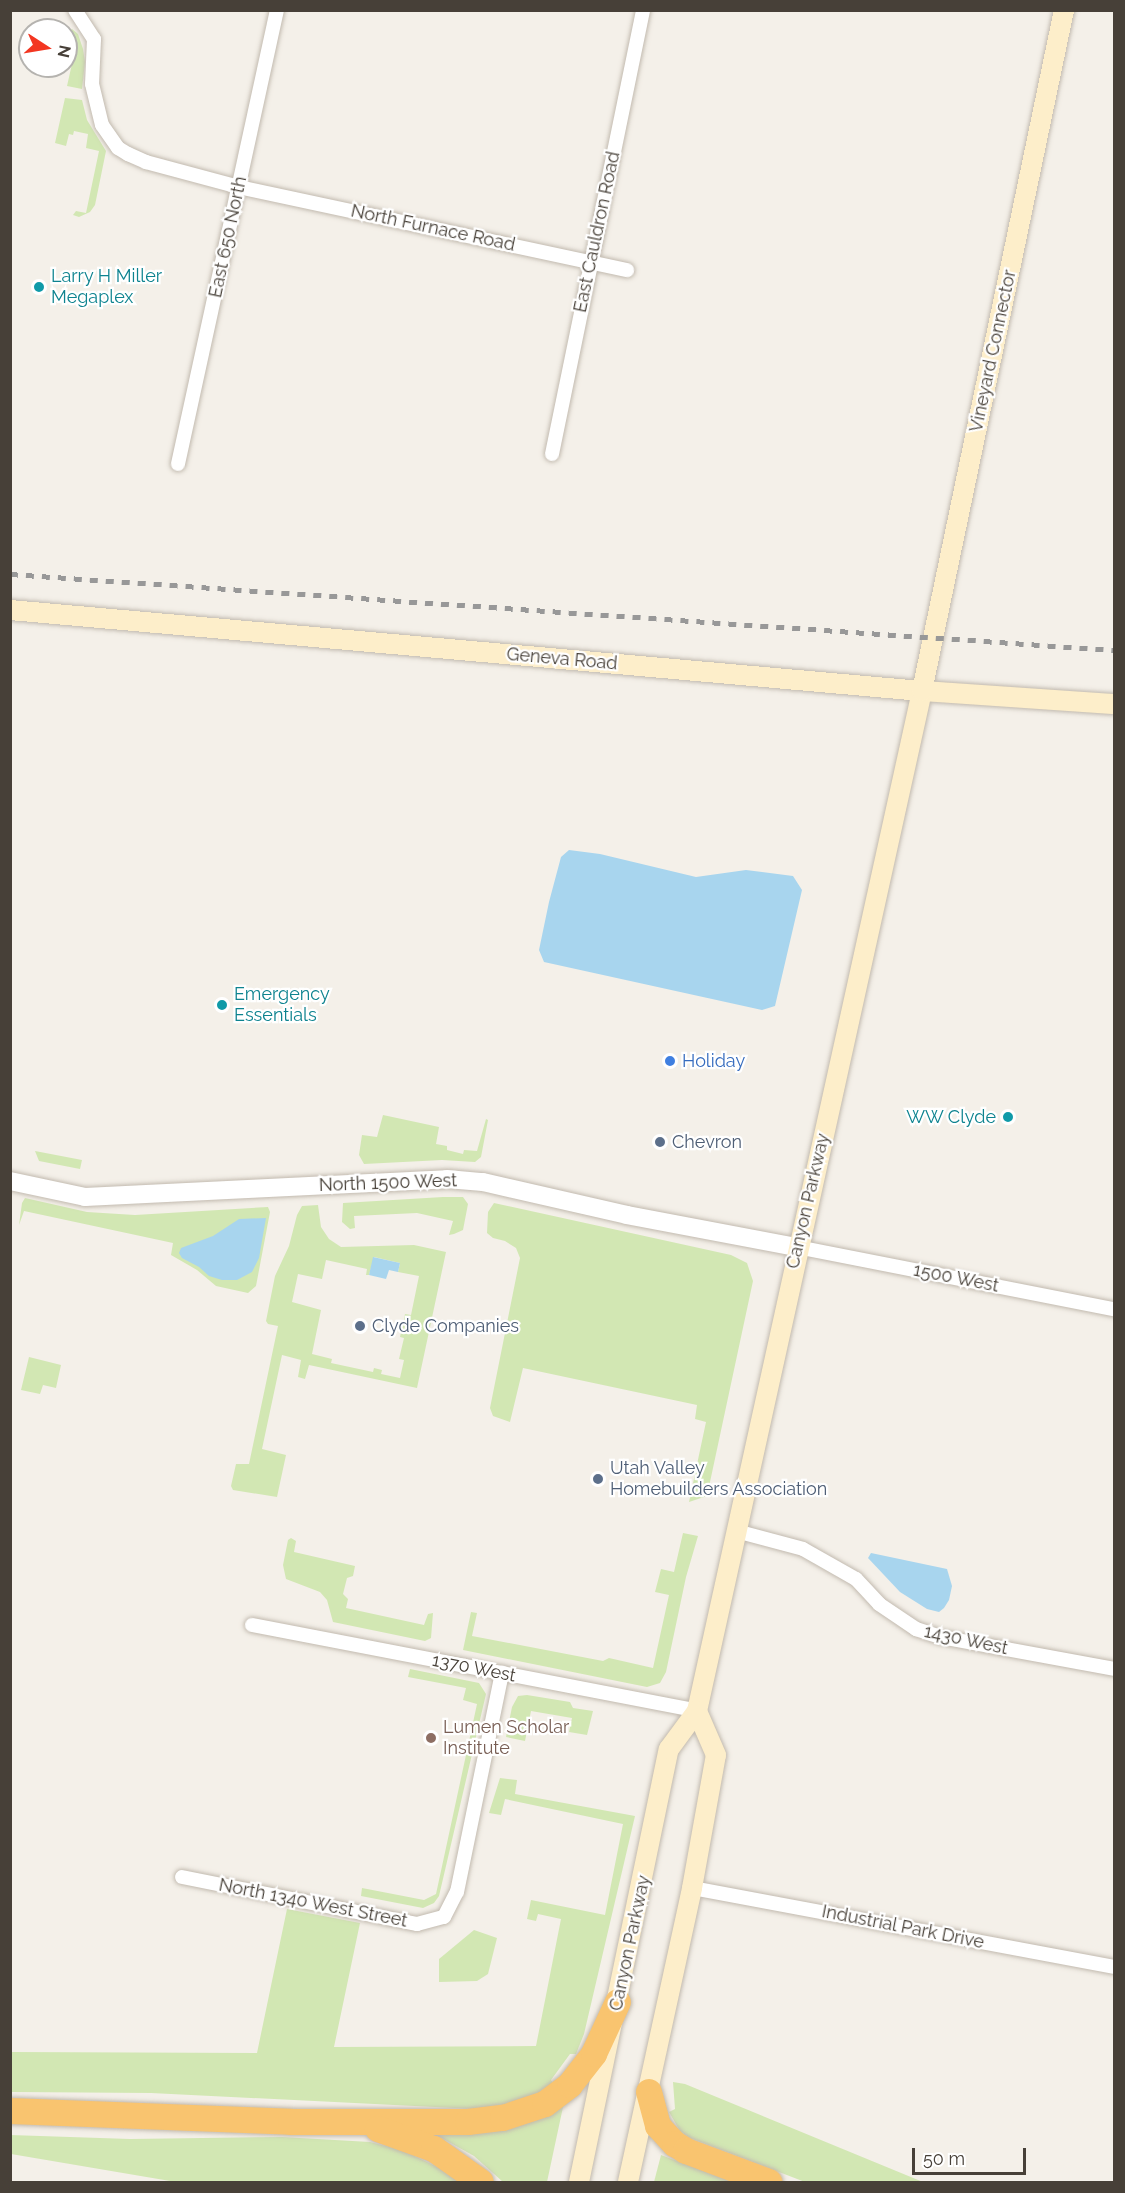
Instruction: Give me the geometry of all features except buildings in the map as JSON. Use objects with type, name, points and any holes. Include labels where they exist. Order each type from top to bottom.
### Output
[{"type":"highway","points":[[10,2111],[291,2122],[468,2122],[503,2118],[545,2104],[570,2085],[594,2054],[618,2002]]},
{"type":"highway","points":[[649,2092],[658,2126],[675,2144],[686,2151],[769,2182]]},
{"type":"highway","points":[[291,2122],[379,2130],[404,2137],[434,2149],[481,2182]]},
{"type":"main road","name":"Vineyard Connector","points":[[922,691],[1064,10]]},
{"type":"main road","name":"Geneva Road","points":[[10,610],[922,691],[1114,704]]},
{"type":"main road","name":"Canyon Parkway","points":[[579,2182],[669,1749],[697,1711],[797,1247],[922,691]]},
{"type":"main road","points":[[628,2182],[692,1888],[716,1755],[697,1711]]},
{"type":"street","name":"North Furnace Road","points":[[75,10],[94,39],[92,84],[102,125],[118,148],[146,162],[239,187],[627,270]]},
{"type":"street","name":"East 650 North","points":[[178,464],[277,10]]},
{"type":"street","name":"East Cauldron Road","points":[[552,454],[643,10]]},
{"type":"street","name":"North 1500 West","points":[[10,1181],[85,1197],[447,1179],[483,1182],[627,1215],[797,1247]]},
{"type":"street","name":"1500 West","points":[[797,1247],[1114,1309]]},
{"type":"street","name":"1430 West","points":[[736,1531],[803,1549],[856,1579],[879,1604],[916,1629],[940,1638],[1114,1669]]},
{"type":"street","name":"1370 West","points":[[252,1624],[697,1711]]},
{"type":"street","name":"North 1340 West Street","points":[[182,1877],[417,1924],[444,1917],[457,1892],[502,1673]]},
{"type":"street","name":"Industrial Park Drive","points":[[692,1888],[1114,1967]]},
{"type":"green space","points":[[78,34],[85,62],[82,89],[67,86],[69,78],[78,78]]},
{"type":"green space","points":[[65,98],[82,100],[87,120],[106,151],[95,205],[90,212],[79,217],[73,215],[76,211],[86,213],[99,151],[86,148],[88,134],[74,131],[73,135],[69,134],[66,146],[55,143]]},
{"type":"green space","points":[[383,1115],[439,1127],[436,1144],[447,1146],[447,1150],[463,1154],[464,1150],[477,1151],[486,1119],[488,1120],[481,1157],[475,1162],[442,1160],[364,1164],[359,1155],[362,1135],[377,1137]]},
{"type":"green space","points":[[35,1151],[82,1160],[80,1169],[39,1161]]},
{"type":"green space","points":[[463,1197],[468,1204],[463,1230],[454,1234],[449,1235],[453,1221],[417,1213],[354,1216],[355,1228],[350,1229],[342,1222],[343,1203]]},
{"type":"green space","points":[[25,1198],[87,1212],[135,1215],[268,1207],[270,1212],[256,1286],[248,1293],[216,1286],[197,1270],[171,1255],[173,1243],[24,1211],[19,1225],[22,1203]]},
{"type":"green space","points":[[494,1203],[731,1255],[747,1263],[753,1281],[707,1496],[689,1502],[706,1422],[695,1419],[697,1405],[523,1368],[510,1422],[493,1416],[490,1408],[520,1258],[516,1248],[487,1233],[488,1212]]},
{"type":"green space","points":[[318,1205],[321,1227],[329,1239],[341,1247],[414,1245],[446,1252],[417,1388],[309,1365],[305,1379],[298,1377],[301,1360],[282,1355],[262,1449],[286,1455],[277,1497],[233,1490],[231,1486],[236,1464],[249,1464],[278,1326],[268,1324],[266,1321],[275,1276],[289,1246],[297,1215],[302,1206]],"holes":[[[374,1257],[400,1263],[398,1272],[419,1276],[411,1315],[405,1314],[400,1337],[404,1338],[399,1359],[404,1360],[400,1378],[381,1374],[382,1370],[374,1368],[373,1372],[331,1363],[332,1359],[312,1354],[321,1310],[292,1302],[298,1274],[322,1279],[326,1260],[367,1269],[366,1275],[369,1275]]]},
{"type":"green space","points":[[29,1357],[61,1365],[56,1388],[43,1385],[40,1394],[21,1390]]},
{"type":"green space","points":[[683,1533],[698,1536],[686,1577],[666,1672],[660,1683],[647,1687],[463,1650],[471,1612],[477,1613],[472,1636],[603,1661],[609,1658],[653,1668],[669,1595],[655,1592],[661,1569],[674,1572]]},
{"type":"green space","points":[[291,1538],[296,1541],[294,1552],[355,1566],[353,1576],[347,1578],[343,1594],[348,1599],[346,1608],[424,1625],[428,1614],[433,1613],[431,1638],[425,1641],[333,1622],[327,1600],[320,1592],[286,1579],[283,1565],[288,1540]]},
{"type":"green space","points":[[410,1669],[479,1683],[486,1694],[439,1896],[434,1903],[423,1908],[361,1896],[362,1888],[424,1900],[436,1894],[477,1704],[463,1700],[466,1688],[408,1677]]},
{"type":"green space","points":[[527,1695],[570,1702],[573,1708],[593,1711],[587,1735],[569,1732],[572,1718],[531,1711],[525,1741],[506,1737],[512,1707],[518,1696]]},
{"type":"green space","points":[[500,1778],[517,1780],[515,1794],[635,1816],[584,2034],[576,2054],[570,2054],[551,2080],[553,2083],[544,2091],[513,2106],[475,2109],[151,2093],[11,2092],[11,2052],[257,2053],[287,1909],[360,1923],[334,2047],[536,2046],[561,1919],[538,1914],[536,1921],[527,1919],[531,1900],[605,1915],[623,1824],[505,1799],[501,1815],[489,1813]]},
{"type":"green space","points":[[474,1930],[497,1938],[488,1974],[477,1981],[439,1982],[439,1959]]},
{"type":"green space","points":[[673,2082],[685,2084],[923,2182],[805,2182],[690,2138],[680,2131],[669,2112],[675,2109]]},
{"type":"green space","points":[[566,2093],[547,2182],[503,2182],[474,2156],[431,2132]]},
{"type":"green space","points":[[10,2135],[130,2139],[282,2137],[370,2142],[402,2150],[452,2174],[462,2182],[176,2182],[11,2154]]},
{"type":"green space","points":[[661,2155],[733,2182],[654,2182]]},
{"type":"water","points":[[569,850],[600,854],[696,877],[746,870],[793,876],[802,890],[775,1006],[762,1010],[544,962],[539,950],[549,902],[561,857]]},
{"type":"water","points":[[266,1218],[259,1258],[252,1272],[237,1280],[222,1280],[209,1276],[199,1267],[182,1258],[179,1253],[181,1248],[213,1236],[239,1219]]},
{"type":"water","points":[[373,1257],[400,1263],[398,1272],[389,1270],[386,1279],[369,1275]]},
{"type":"water","points":[[871,1553],[947,1569],[952,1586],[949,1600],[944,1608],[939,1612],[927,1609],[900,1592],[868,1558]]},
{"type":"railway","points":[[10,574],[1114,650]]},
{"type":"place","name":"Larry H Miller Megaplex","points":[[39,287]]},
{"type":"place","name":"Emergency Essentials","points":[[222,1005]]},
{"type":"place","name":"Holiday","points":[[670,1061]]},
{"type":"place","name":"WW Clyde","points":[[1008,1117]]},
{"type":"place","name":"Chevron","points":[[660,1142]]},
{"type":"place","name":"Clyde Companies","points":[[360,1326]]},
{"type":"place","name":"Utah Valley Homebuilders Association","points":[[598,1479]]},
{"type":"place","name":"Lumen Scholar Institute","points":[[431,1738]]}]
